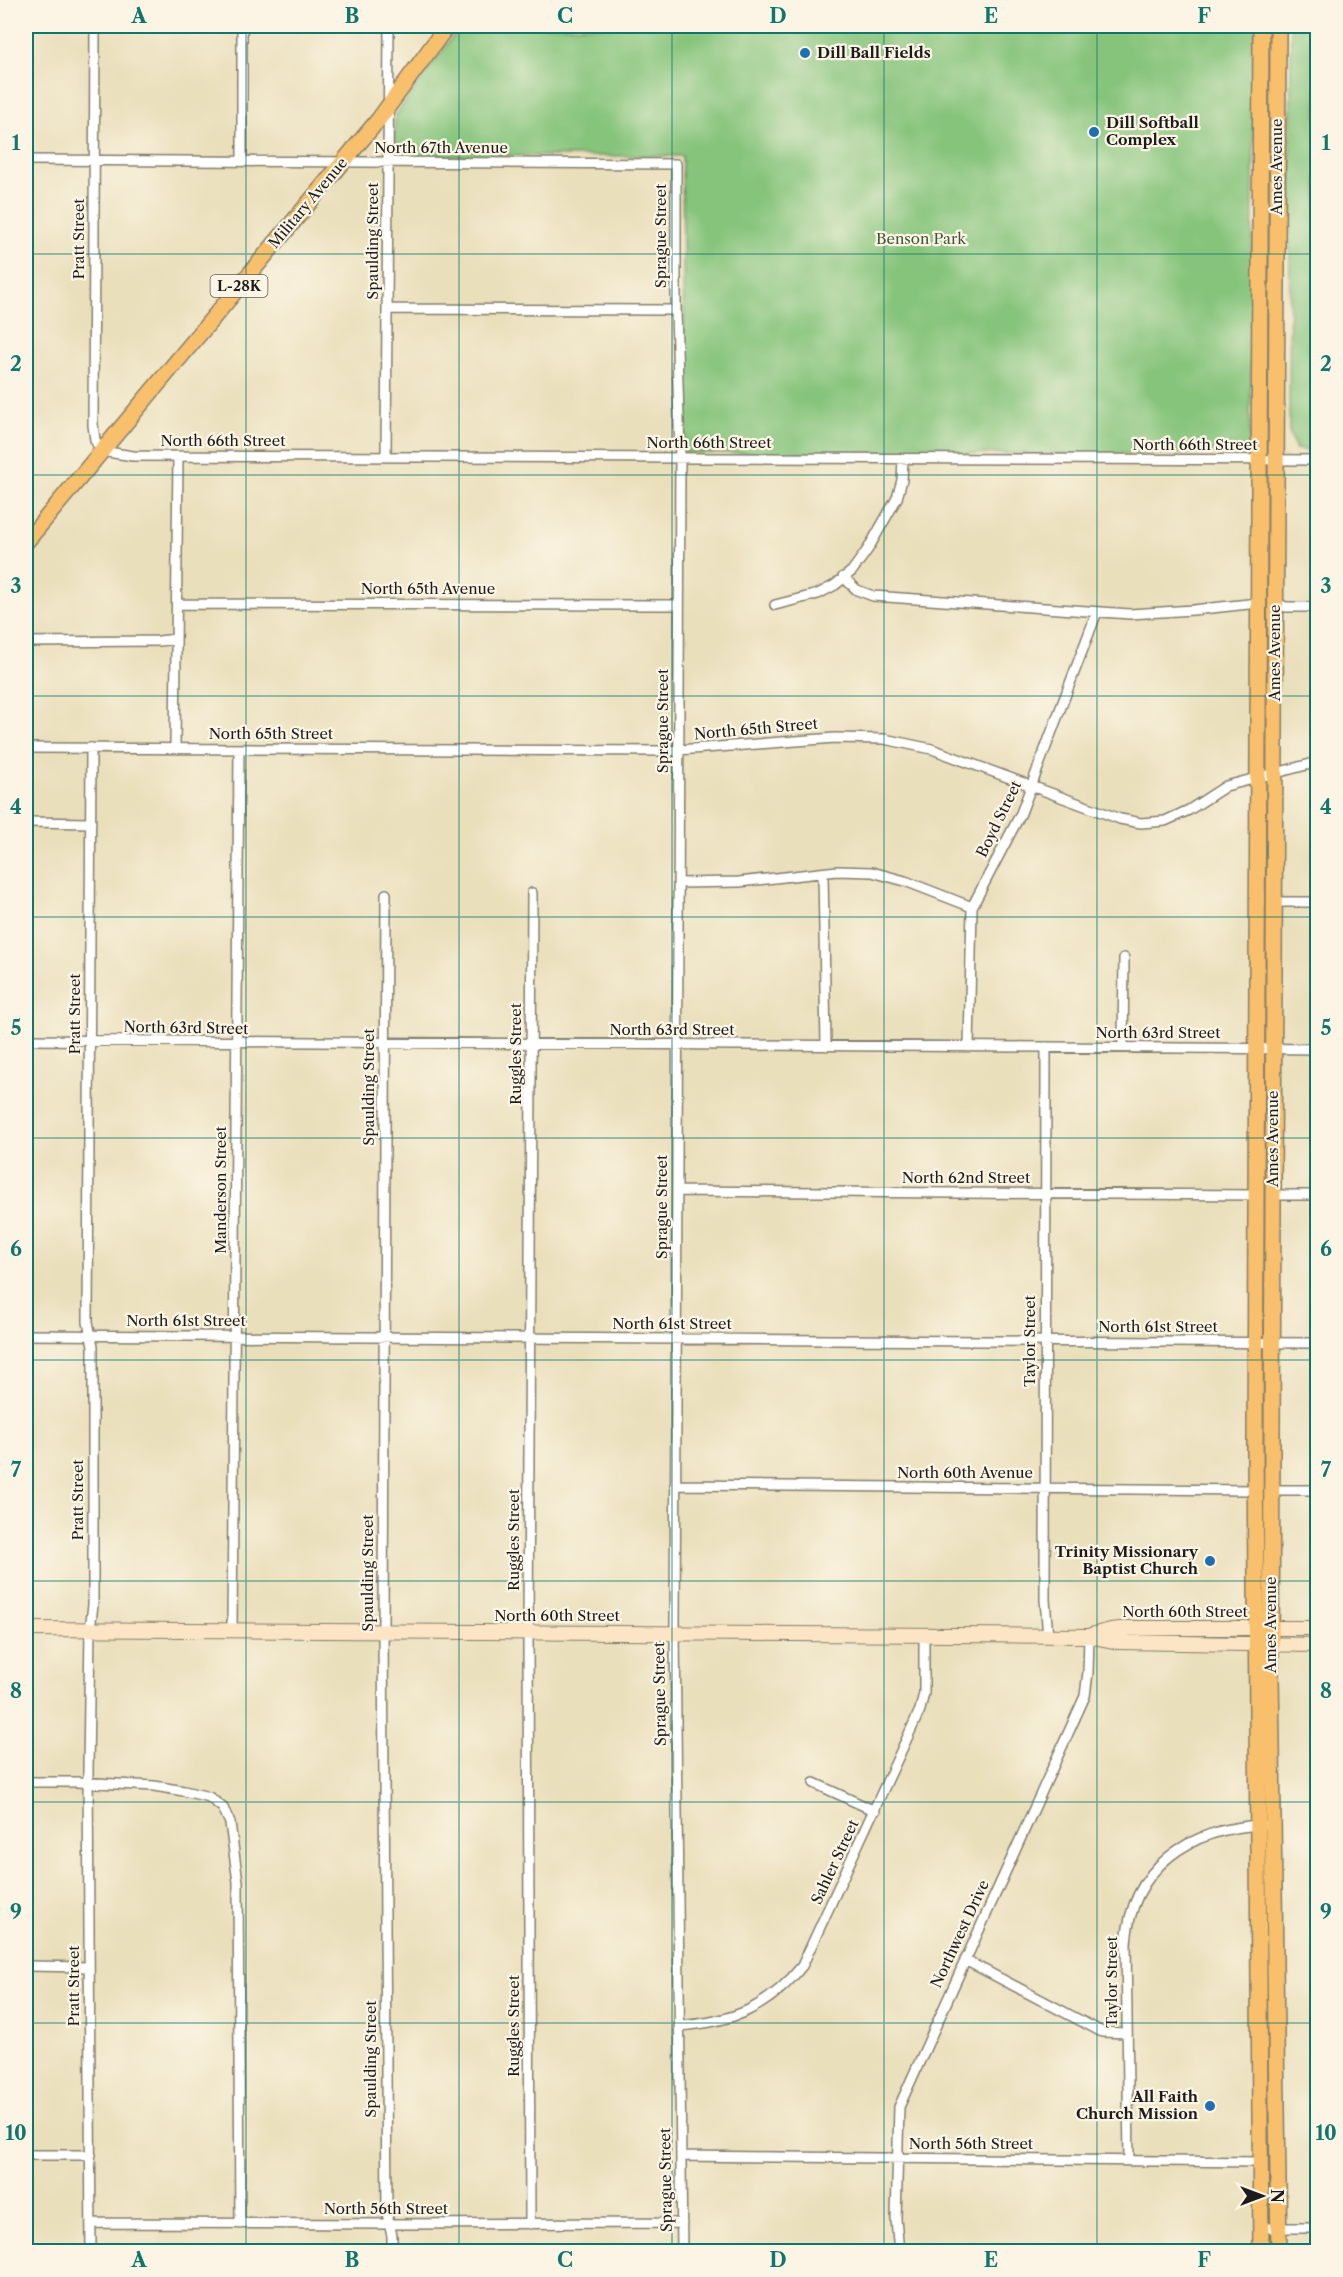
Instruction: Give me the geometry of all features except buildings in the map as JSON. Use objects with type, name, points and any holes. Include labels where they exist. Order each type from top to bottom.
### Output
[{"type":"main road","name":"Military Avenue","points":[[26,542],[390,103],[447,26]]},
{"type":"main road","name":"Ames Avenue","points":[[1261,26],[1255,1342],[1255,1490],[1263,1628],[1256,1825],[1261,2252]]},
{"type":"main road","name":"Ames Avenue","points":[[1263,1628],[1271,1490],[1278,26]]},
{"type":"main road","name":"North 60th Street","points":[[1089,1636],[1130,1628],[1317,1628]]},
{"type":"main road","name":"North 60th Street","points":[[26,1629],[1089,1636],[1118,1642],[1317,1645]]},
{"type":"main road","name":"Ames Avenue","points":[[1263,1644],[1273,1824],[1279,2252]]},
{"type":"street","name":"Pratt Street","points":[[95,26],[93,425],[95,440],[101,450]]},
{"type":"street","points":[[242,26],[242,161]]},
{"type":"street","name":"Spaulding Street","points":[[386,457],[389,26]]},
{"type":"street","name":"North 67th Avenue","points":[[26,160],[676,164]]},
{"type":"street","name":"Sprague Street","points":[[676,164],[676,310],[680,459],[675,1633],[682,2252]]},
{"type":"street","points":[[388,309],[676,310]]},
{"type":"street","name":"North 66th Street","points":[[101,450],[133,456],[1317,460]]},
{"type":"street","points":[[175,749],[177,456]]},
{"type":"street","points":[[775,605],[818,594],[843,578],[860,561],[897,498],[902,480],[903,459]]},
{"type":"street","points":[[843,578],[857,590],[873,596],[1097,612],[1151,614],[1258,603]]},
{"type":"street","points":[[1275,603],[1286,606],[1317,607]]},
{"type":"street","name":"North 65th Avenue","points":[[177,604],[679,605]]},
{"type":"street","name":"Boyd Street","points":[[969,1047],[972,907],[1021,813],[1097,612]]},
{"type":"street","points":[[26,642],[176,639]]},
{"type":"street","name":"North 65th Street","points":[[26,748],[678,750],[834,738],[884,739],[932,749],[1120,819],[1142,823],[1174,818],[1226,786],[1317,762]]},
{"type":"street","name":"Pratt Street","points":[[91,748],[88,1323],[93,1346],[93,1605],[90,1629],[88,1783],[91,2252]]},
{"type":"street","name":"Manderson Street","points":[[232,1630],[239,749]]},
{"type":"street","points":[[26,822],[91,823]]},
{"type":"street","points":[[678,883],[739,882],[853,871],[885,875],[972,907]]},
{"type":"street","points":[[824,873],[826,1046]]},
{"type":"street","name":"Ruggles Street","points":[[530,2224],[528,1632],[532,893]]},
{"type":"street","name":"Spaulding Street","points":[[386,894],[383,1631],[387,2201],[392,2252]]},
{"type":"street","points":[[1274,902],[1317,902]]},
{"type":"street","points":[[1123,1047],[1124,958]]},
{"type":"street","name":"North 63rd Street","points":[[26,1040],[1317,1049]]},
{"type":"street","name":"Taylor Street","points":[[1046,1047],[1045,1600],[1048,1636]]},
{"type":"street","name":"North 62nd Street","points":[[677,1191],[1256,1195]]},
{"type":"street","points":[[1272,1195],[1317,1195]]},
{"type":"street","name":"North 61st Street","points":[[26,1335],[1317,1343]]},
{"type":"street","name":"North 60th Avenue","points":[[675,1485],[1255,1490]]},
{"type":"street","points":[[1271,1490],[1317,1490]]},
{"type":"street","name":"Sahler Street","points":[[680,2026],[715,2022],[744,2013],[769,1999],[793,1977],[810,1952],[924,1701],[924,1634]]},
{"type":"street","name":"Northwest Drive","points":[[899,2252],[896,2219],[897,2119],[902,2096],[1085,1696],[1089,1636]]},
{"type":"street","points":[[26,1782],[168,1787],[209,1797],[223,1808],[231,1823],[238,1882],[240,2224]]},
{"type":"street","points":[[814,1783],[875,1811]]},
{"type":"street","name":"Taylor Street","points":[[1129,2160],[1127,1931],[1134,1905],[1150,1876],[1169,1856],[1202,1836],[1256,1825],[1273,1824]]},
{"type":"street","points":[[964,1960],[1102,2032],[1127,2033]]},
{"type":"street","points":[[26,1966],[89,1967]]},
{"type":"street","points":[[26,2155],[91,2155]]},
{"type":"street","name":"North 56th Street","points":[[681,2156],[1260,2162]]},
{"type":"street","name":"North 56th Street","points":[[91,2223],[682,2223]]},
{"type":"street","points":[[1261,2228],[1317,2228]]},
{"type":"green space","name":"Benson Park","points":[[460,26],[1255,26],[1250,448],[1170,454],[685,453],[682,156],[394,156],[395,116]]},
{"type":"green space","points":[[1291,26],[1317,26],[1317,452],[1296,449],[1289,431]]},
{"type":"place","name":"Dill Ball Fields","points":[[805,53]]},
{"type":"place","name":"Dill Softball Complex","points":[[1094,132]]},
{"type":"place","name":"Trinity Missionary Baptist Church","points":[[1210,1561]]},
{"type":"place","name":"All Faith Church Mission","points":[[1210,2106]]}]
